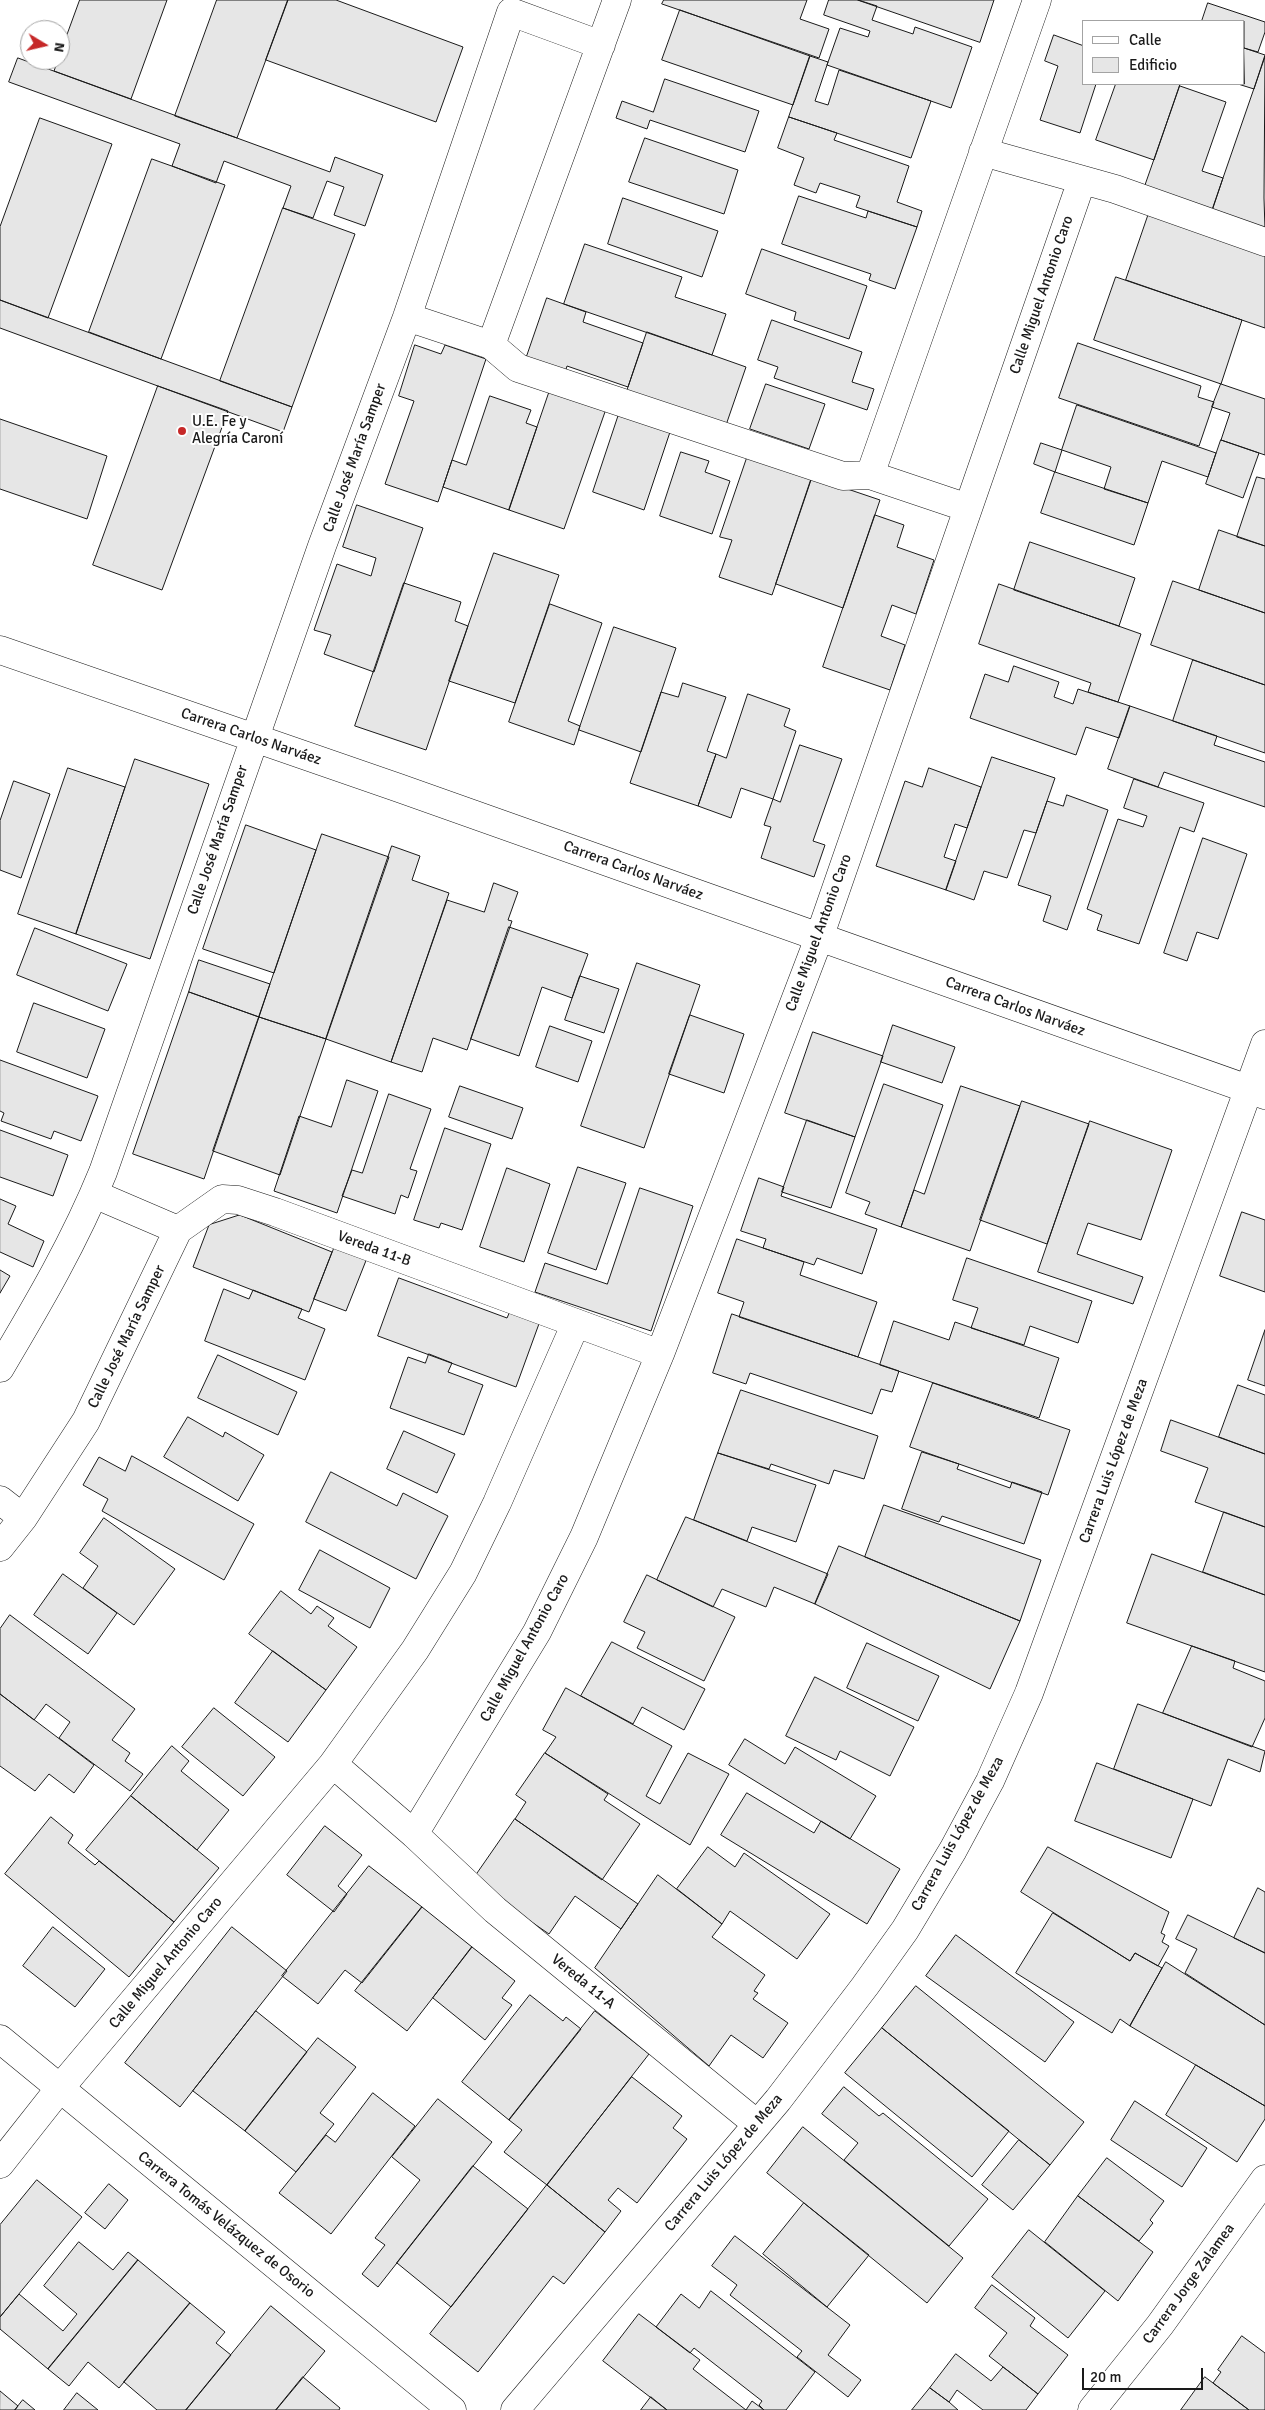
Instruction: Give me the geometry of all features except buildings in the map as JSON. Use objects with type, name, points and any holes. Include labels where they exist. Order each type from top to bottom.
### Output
[{"type":"street","points":[[491,345],[617,0]]},
{"type":"street","points":[[870,475],[1037,0]]},
{"type":"street","name":"Calle José María Samper","points":[[0,1368],[51,1282],[82,1224],[94,1194],[254,738],[407,317],[511,12],[601,45]]},
{"type":"street","points":[[983,152],[1115,189],[1265,242]]},
{"type":"street","name":"Calle Miguel Antonio Caro","points":[[414,1834],[537,1632],[584,1537],[660,1354],[819,938],[1082,180]]},
{"type":"street","points":[[407,317],[491,345],[518,368],[842,476],[870,475],[968,508]]},
{"type":"street","name":"Carrera Carlos Narváez","points":[[0,650],[1257,1093]]},
{"type":"street","name":"Carrera Luis López de Meza","points":[[515,2410],[758,2124],[848,2009],[905,1930],[953,1850],[990,1781],[1032,1684],[1257,1093],[1265,1044]]},
{"type":"street","points":[[94,1194],[178,1230]]},
{"type":"street","name":"Vereda 11-B","points":[[178,1230],[222,1199],[238,1200],[576,1323]]},
{"type":"street","name":"Calle José María Samper","points":[[0,1547],[23,1518],[86,1421],[178,1230]]},
{"type":"street","points":[[576,1323],[660,1354]]},
{"type":"street","name":"Calle Miguel Antonio Caro","points":[[0,2164],[60,2088],[333,1764],[414,1650],[463,1573],[505,1486],[576,1323]]},
{"type":"street","points":[[0,1500],[23,1518]]},
{"type":"street","points":[[333,1764],[414,1834]]},
{"type":"street","name":"Vereda 11-A","points":[[414,1834],[495,1910],[758,2124]]},
{"type":"street","name":"Carrera Tomás Velázquez de Osorio","points":[[0,2039],[452,2410]]},
{"type":"street","name":"Carrera Jorge Zalamea","points":[[1092,2410],[1160,2325],[1265,2179]]},
{"type":"place","name":"U.E. Fe y Alegría Caroní","points":[[182,431]]}]
